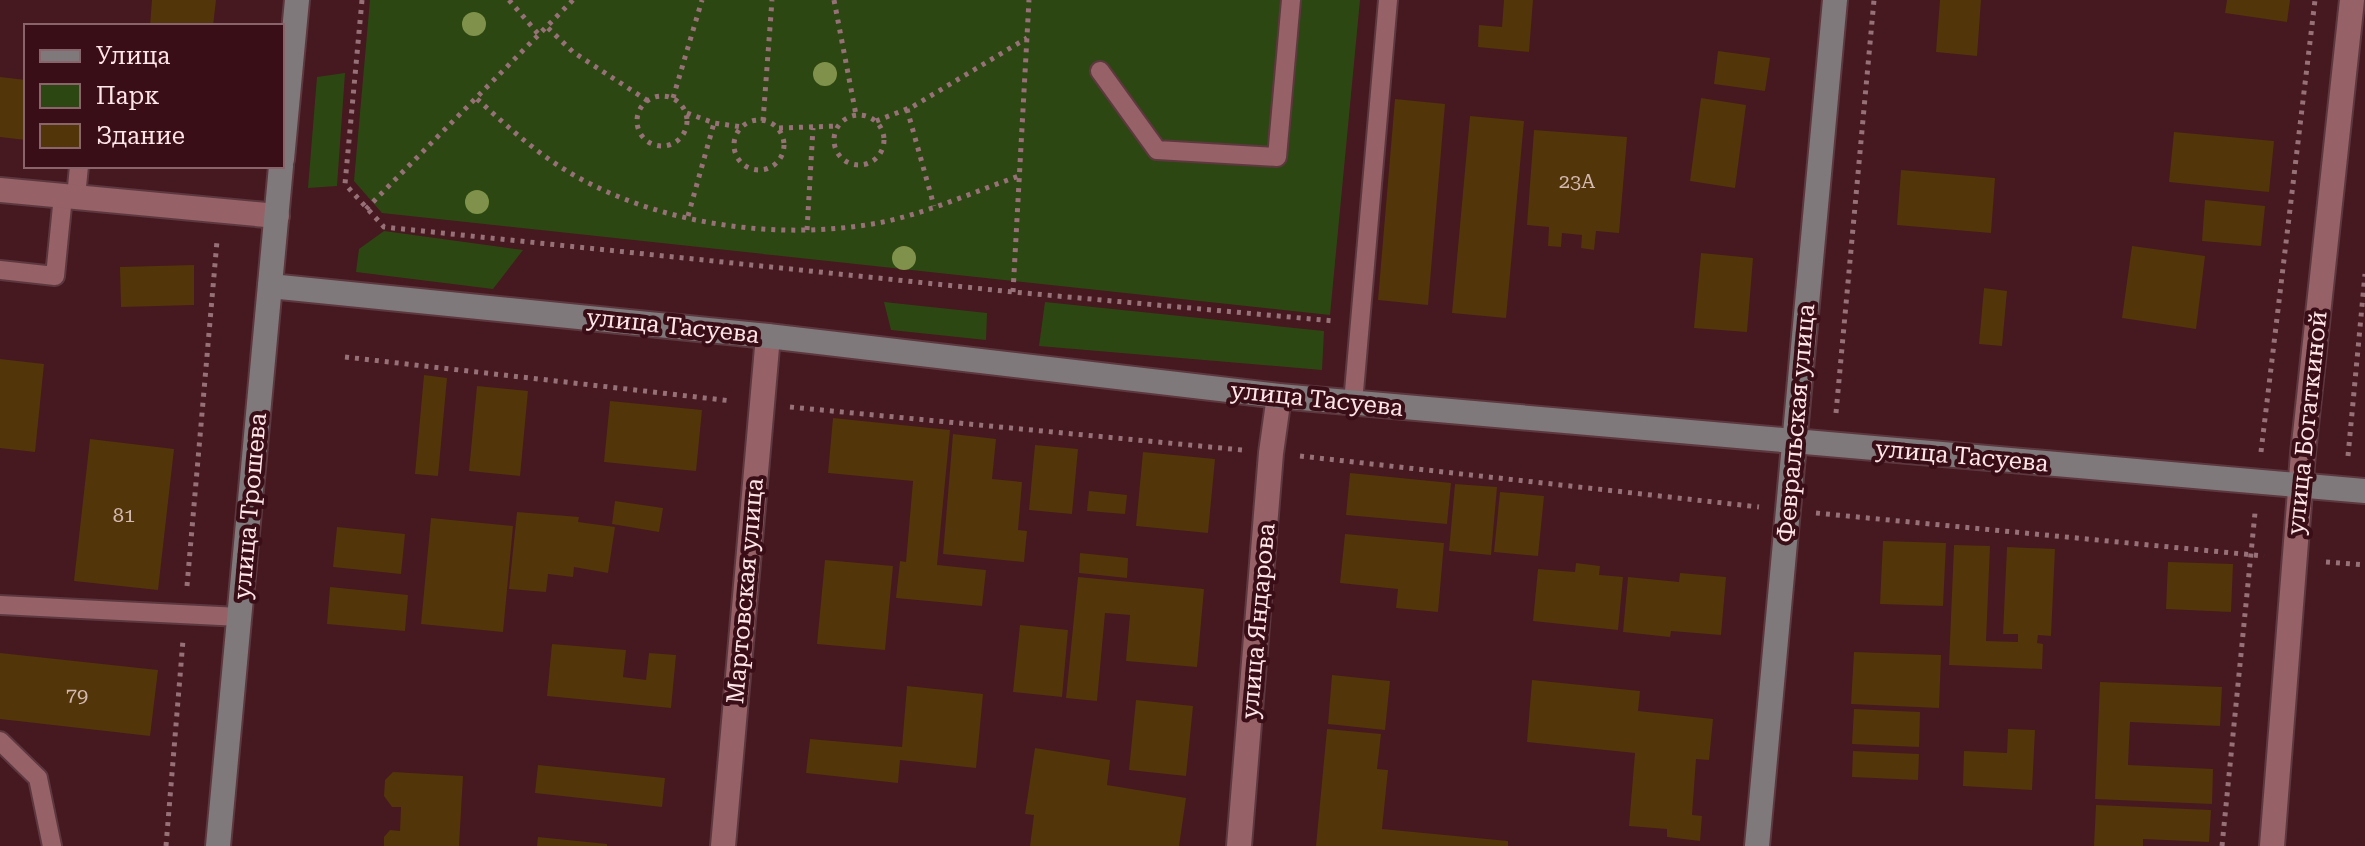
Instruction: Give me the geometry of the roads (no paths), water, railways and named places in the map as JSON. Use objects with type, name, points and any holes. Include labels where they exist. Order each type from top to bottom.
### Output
[{"type":"street","points":[[284,138],[297,0]]},
{"type":"street","name":"Февральская улица","points":[[1757,846],[1835,0]]},
{"type":"street","name":"улица Богаткиной","points":[[2272,846],[2300,486],[2352,0]]},
{"type":"street","name":"улица Трошева","points":[[218,846],[281,168]]},
{"type":"street","points":[[0,190],[277,216]]},
{"type":"street","name":"улица Тасуева","points":[[270,286],[768,336],[1279,396],[2365,491]]},
{"type":"street","name":"Мартовская улица","points":[[723,846],[768,336]]},
{"type":"street","name":"улица Яндарова","points":[[1239,846],[1271,453],[1279,396]]},
{"type":"lane","points":[[1100,71],[1157,150],[1277,157],[1291,0]]},
{"type":"lane","points":[[1353,403],[1388,0]]},
{"type":"lane","points":[[0,270],[55,276],[78,168]]},
{"type":"lane","points":[[0,605],[240,617]]},
{"type":"lane","points":[[0,741],[38,778],[52,846]]}]
